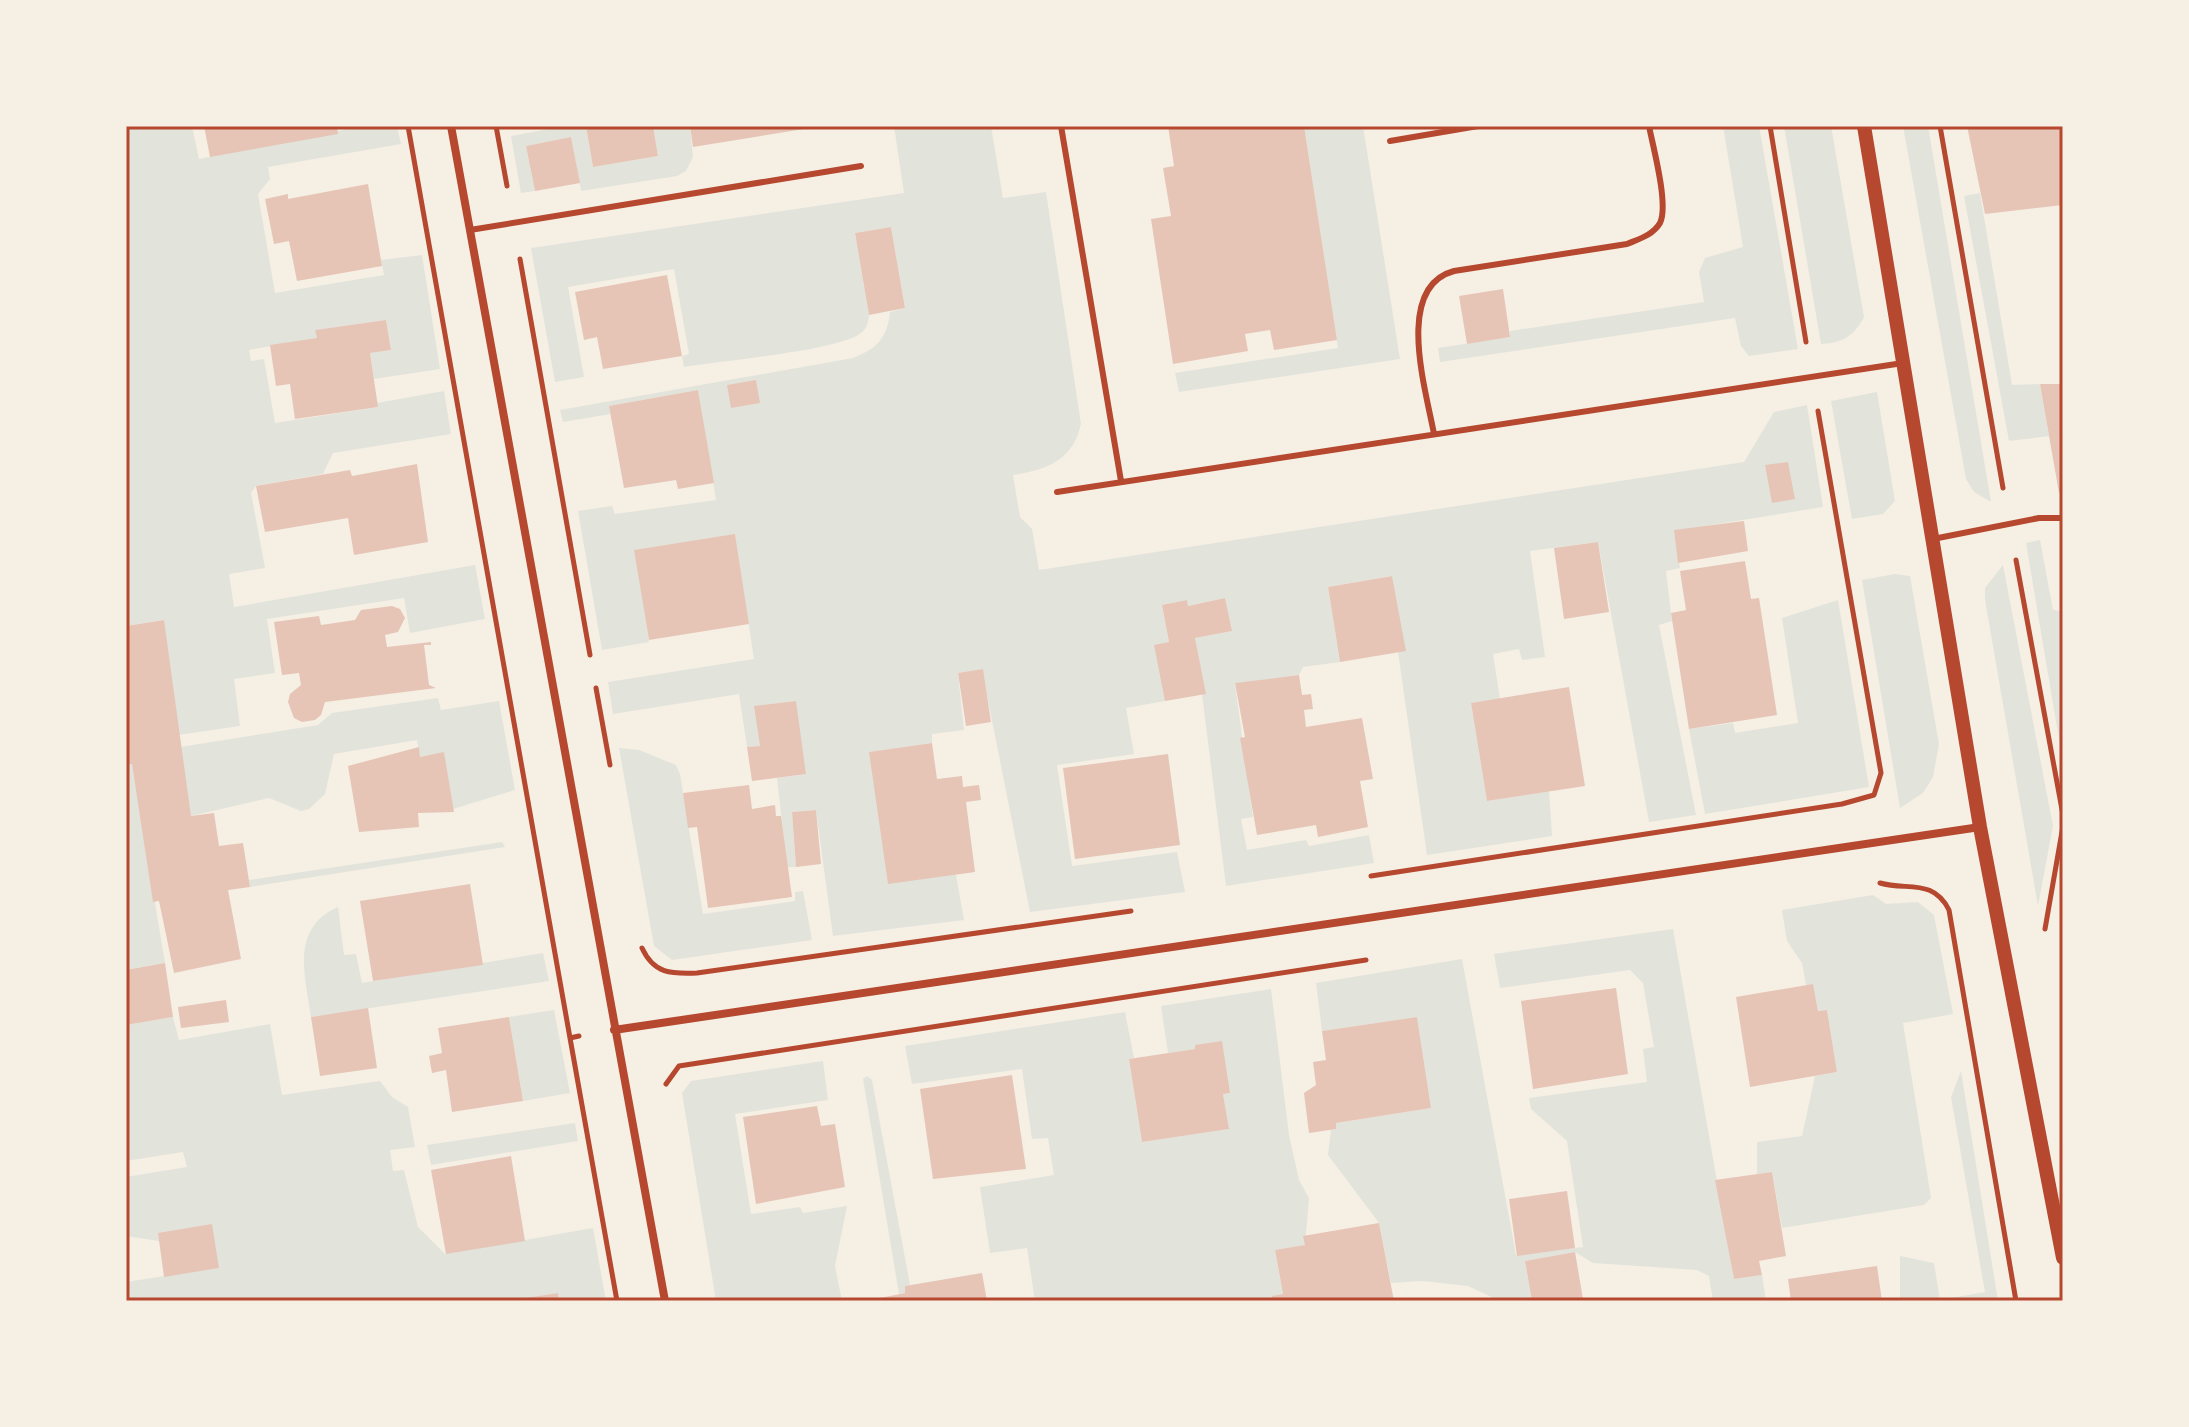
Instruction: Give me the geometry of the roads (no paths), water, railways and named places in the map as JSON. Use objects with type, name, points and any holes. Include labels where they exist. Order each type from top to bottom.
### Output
[{"type":"street","points":[[451,126],[665,1301]]},
{"type":"street","points":[[1864,126],[1980,827],[2060,1228],[2063,1258]]},
{"type":"street","points":[[614,1030],[1980,827]]},
{"type":"lane","points":[[1061,126],[1121,481]]},
{"type":"lane","points":[[1390,141],[1478,126]]},
{"type":"lane","points":[[1434,434],[1419,350],[1420,313],[1428,286],[1439,275],[1454,271],[1627,244],[1650,234],[1661,222],[1661,198],[1649,126]]},
{"type":"lane","points":[[470,230],[861,166]]},
{"type":"lane","points":[[1057,492],[1904,363]]},
{"type":"lane","points":[[1933,539],[2009,523],[2063,518]]}]
